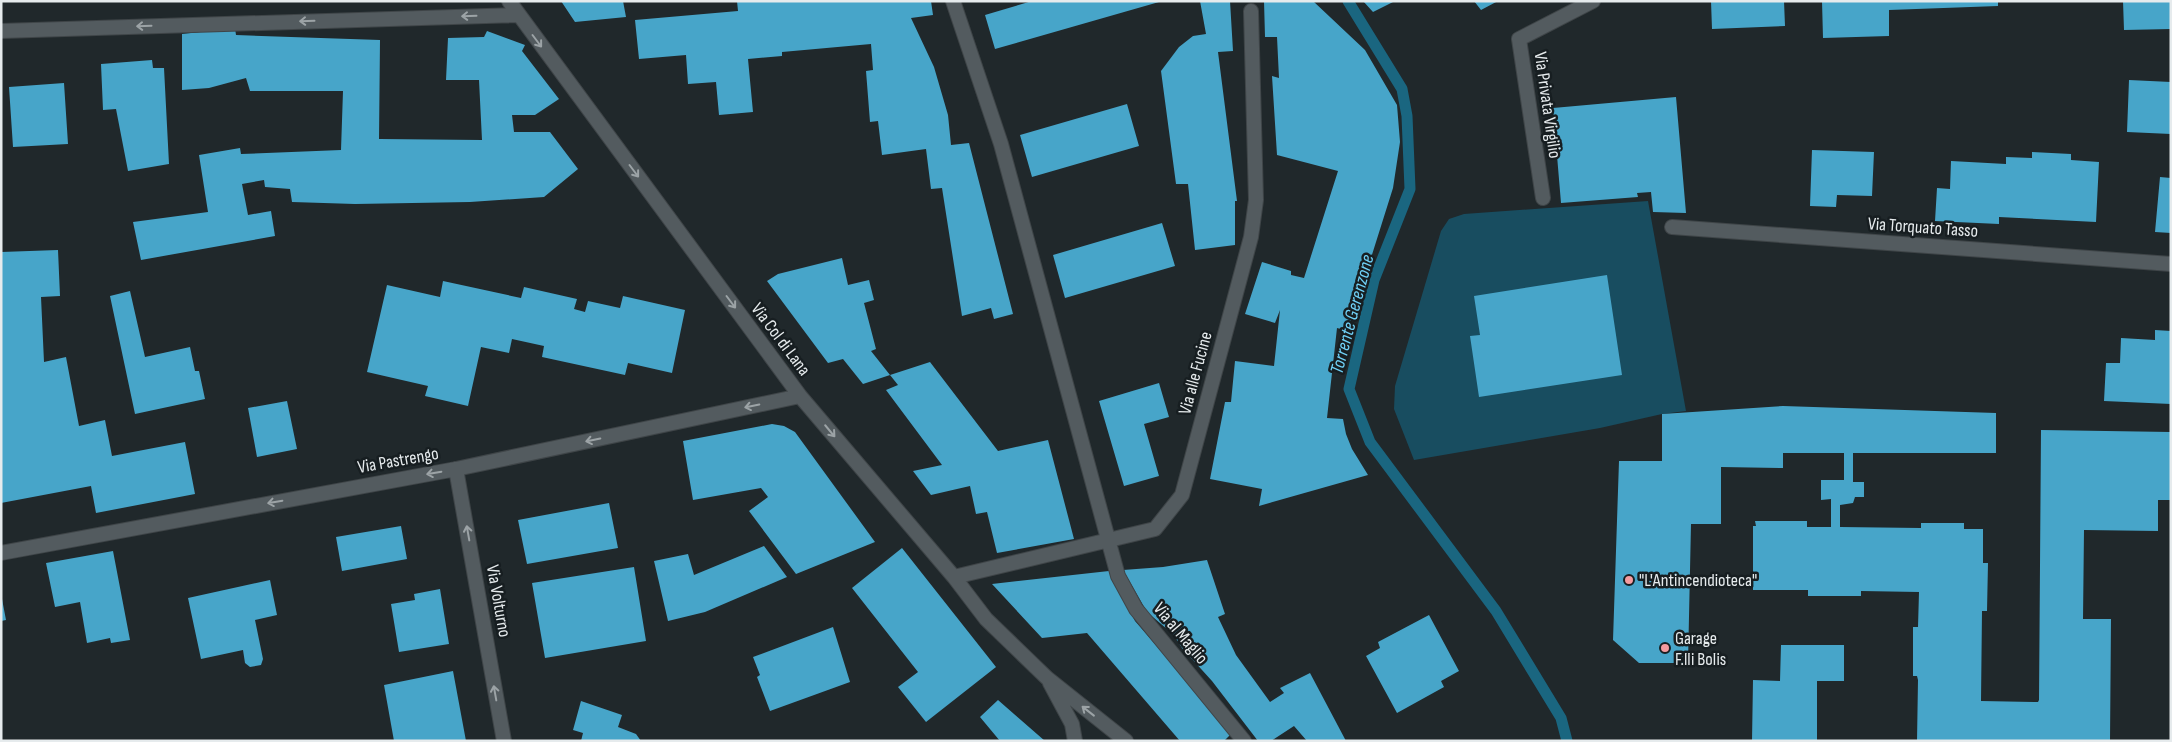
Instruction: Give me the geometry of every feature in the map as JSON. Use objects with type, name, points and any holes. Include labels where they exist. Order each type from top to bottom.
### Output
[{"type":"street","name":"Via Col di Lana","points":[[509,1],[800,396],[954,577],[986,619],[1047,678],[1126,741]]},
{"type":"street","name":"Via al Maglio","points":[[953,1],[1001,144],[1080,439],[1110,539],[1118,576],[1136,608],[1244,741]]},
{"type":"street","name":"Via Privata Virgilio","points":[[1542,198],[1520,39],[1593,1]]},
{"type":"street","name":"Via alle Fucine","points":[[954,577],[1155,529],[1182,495],[1252,237],[1256,200],[1251,11]]},
{"type":"street","points":[[1,31],[518,15]]},
{"type":"street","name":"Via Torquato Tasso","points":[[1672,227],[2171,264]]},
{"type":"street","name":"Via Pastrengo","points":[[1,552],[456,469],[800,396]]},
{"type":"street","name":"Via Volturno","points":[[456,469],[504,741]]},
{"type":"street","name":"Via Col di Lana","points":[[1047,678],[1072,724],[1075,741]]},
{"type":"shaded area","points":[[1648,201],[1686,411],[1414,460],[1394,409],[1395,386],[1441,231],[1449,219],[1464,214]]},
{"type":"building","points":[[561,1],[623,1],[626,17],[575,22]]},
{"type":"building","points":[[737,1],[931,1],[933,15],[911,18],[934,67],[948,115],[951,145],[969,143],[1013,314],[994,319],[991,308],[962,316],[942,188],[931,189],[926,149],[882,155],[878,121],[870,122],[866,71],[873,70],[871,44],[782,52],[782,56],[748,59],[753,112],[719,115],[716,82],[688,84],[686,55],[639,59],[635,20],[738,11]]},
{"type":"building","points":[[1032,1],[1159,2],[995,49],[985,15]]},
{"type":"building","points":[[1200,1],[1230,1],[1233,51],[1218,52],[1237,201],[1235,201],[1235,245],[1195,250],[1188,184],[1176,184],[1161,71],[1179,47],[1193,36],[1206,34]]},
{"type":"building","points":[[1264,1],[1313,1],[1365,50],[1397,105],[1400,142],[1393,188],[1348,331],[1337,328],[1327,418],[1343,419],[1352,449],[1368,475],[1259,506],[1262,489],[1210,479],[1225,402],[1231,402],[1235,361],[1274,366],[1280,310],[1275,323],[1245,314],[1262,262],[1291,271],[1291,275],[1304,278],[1338,171],[1277,155],[1272,76],[1279,78],[1277,37],[1265,37]]},
{"type":"building","points":[[1363,1],[1395,1],[1373,12]]},
{"type":"building","points":[[1474,1],[1498,1],[1481,10]]},
{"type":"building","points":[[1711,1],[1784,1],[1785,26],[1712,29]]},
{"type":"building","points":[[1822,1],[1998,1],[1998,6],[1889,10],[1889,36],[1823,38]]},
{"type":"building","points":[[2123,1],[2171,1],[2171,29],[2124,30]]},
{"type":"building","points":[[235,28],[236,35],[380,40],[379,139],[482,140],[479,80],[446,80],[448,38],[484,37],[487,31],[525,45],[522,51],[559,99],[535,115],[512,115],[514,132],[550,132],[578,169],[544,197],[470,202],[355,204],[292,202],[290,189],[265,187],[264,180],[242,184],[248,215],[271,211],[275,236],[141,260],[133,222],[208,212],[199,155],[240,148],[241,154],[341,150],[343,91],[250,91],[246,78],[209,88],[182,90],[182,34]]},
{"type":"building","points":[[152,60],[153,68],[164,68],[169,164],[128,171],[116,109],[103,110],[101,64]]},
{"type":"building","points":[[2129,80],[2171,82],[2171,134],[2127,132]]},
{"type":"building","points":[[64,83],[68,144],[13,147],[9,87]]},
{"type":"building","points":[[1676,97],[1686,213],[1653,212],[1651,192],[1637,193],[1638,197],[1561,203],[1553,108]]},
{"type":"building","points":[[1127,104],[1139,146],[1032,177],[1020,135]]},
{"type":"building","points":[[1812,150],[1874,152],[1872,196],[1837,195],[1836,207],[1810,206]]},
{"type":"building","points":[[2032,152],[2071,154],[2071,160],[2099,162],[2096,222],[1999,217],[1999,224],[1935,221],[1937,188],[1950,189],[1951,161],[2006,164],[2006,157],[2032,158]]},
{"type":"building","points":[[2160,177],[2171,178],[2171,233],[2155,232]]},
{"type":"building","points":[[1162,223],[1175,266],[1065,298],[1053,255]]},
{"type":"building","points":[[58,250],[60,296],[41,297],[44,362],[66,357],[79,426],[105,420],[112,456],[185,442],[195,494],[96,513],[91,486],[1,503],[1,252]]},
{"type":"building","points":[[842,258],[848,285],[869,280],[874,300],[864,303],[876,349],[871,351],[890,375],[863,384],[843,359],[828,363],[767,281],[778,274]]},
{"type":"building","points":[[1607,275],[1622,375],[1479,397],[1470,336],[1480,335],[1474,296]]},
{"type":"building","points":[[443,281],[521,298],[524,287],[577,299],[574,309],[585,312],[588,301],[620,308],[623,296],[685,310],[672,373],[628,363],[625,375],[542,357],[544,346],[512,339],[509,353],[481,347],[468,406],[425,396],[428,386],[367,372],[387,285],[440,297]]},
{"type":"building","points":[[130,291],[145,357],[190,347],[195,371],[199,371],[205,399],[135,414],[110,296]]},
{"type":"building","points":[[2155,330],[2171,331],[2171,404],[2104,401],[2106,363],[2120,363],[2121,338],[2155,340]]},
{"type":"building","points":[[930,362],[998,451],[1048,440],[1074,539],[997,553],[987,512],[976,514],[970,486],[931,495],[913,471],[942,465],[886,390],[898,385],[890,375]]},
{"type":"building","points":[[1159,383],[1169,417],[1144,424],[1159,476],[1124,486],[1099,401]]},
{"type":"building","points":[[287,401],[297,449],[257,457],[248,408]]},
{"type":"building","points":[[1783,406],[1996,413],[1996,453],[1853,453],[1853,482],[1864,482],[1864,497],[1855,497],[1853,503],[1840,505],[1840,527],[1921,528],[1921,523],[1964,523],[1964,529],[1983,529],[1983,563],[1988,563],[1987,611],[1982,611],[1981,701],[2038,702],[2039,700],[2041,430],[2171,432],[2171,500],[2158,500],[2158,531],[2084,530],[2083,619],[2111,619],[2110,741],[1917,741],[1918,680],[1917,676],[1913,676],[1913,627],[1918,627],[1919,592],[1861,591],[1861,596],[1808,596],[1808,590],[1753,590],[1753,526],[1756,526],[1755,521],[1807,521],[1807,527],[1831,527],[1831,499],[1821,500],[1821,480],[1844,480],[1844,453],[1783,453],[1783,468],[1721,467],[1721,524],[1691,524],[1688,663],[1639,663],[1613,640],[1619,461],[1662,461],[1662,414]]},
{"type":"building","points":[[772,424],[784,426],[795,432],[875,542],[796,574],[749,511],[768,497],[761,488],[693,500],[683,441]]},
{"type":"building","points":[[609,503],[618,548],[527,564],[518,520]]},
{"type":"building","points":[[401,526],[407,559],[342,571],[336,537]]},
{"type":"building","points":[[764,546],[787,577],[705,612],[668,621],[654,561],[688,554],[694,575]]},
{"type":"building","points":[[902,548],[996,667],[926,722],[898,687],[918,672],[852,588]]},
{"type":"building","points":[[113,551],[130,640],[111,643],[110,638],[87,643],[80,602],[55,607],[46,563]]},
{"type":"building","points":[[1207,560],[1225,614],[1218,617],[1236,655],[1270,702],[1284,693],[1280,688],[1310,673],[1346,741],[1307,741],[1294,726],[1271,741],[1258,741],[1212,681],[1182,648],[1174,635],[1147,612],[1123,570],[1163,567]]},
{"type":"building","points":[[634,567],[646,641],[545,658],[532,583]]},
{"type":"building","points":[[1109,571],[1135,621],[1232,733],[1224,741],[1180,741],[1087,633],[1042,638],[992,584]]},
{"type":"building","points":[[270,580],[277,615],[255,620],[263,659],[261,665],[250,667],[245,663],[243,650],[201,659],[188,598]]},
{"type":"building","points":[[440,589],[449,644],[399,652],[391,604],[415,600],[414,594]]},
{"type":"building","points":[[1,599],[6,620],[1,621]]},
{"type":"building","points":[[1429,615],[1459,671],[1441,681],[1444,687],[1397,713],[1366,656],[1380,648],[1378,642]]},
{"type":"building","points":[[833,627],[850,682],[770,711],[757,677],[760,675],[753,657]]},
{"type":"building","points":[[1781,645],[1844,645],[1844,681],[1817,681],[1817,741],[1752,741],[1753,680],[1780,681]]},
{"type":"building","points":[[453,671],[466,741],[394,741],[384,685]]},
{"type":"building","points":[[998,700],[1045,741],[1000,741],[980,717]]},
{"type":"building","points":[[581,701],[622,715],[618,727],[636,734],[641,741],[581,741],[583,733],[573,730]]},
{"type":"waterway","name":"Torrente Gerenzone","points":[[1348,1],[1402,89],[1407,116],[1410,189],[1374,280],[1349,389],[1370,442],[1496,611],[1561,718],[1567,741]]},
{"type":"place","name":"\"L'Antincendioteca\"","points":[[1629,580]]},
{"type":"place","name":"Garage F.lli Bolis","points":[[1665,648]]}]
